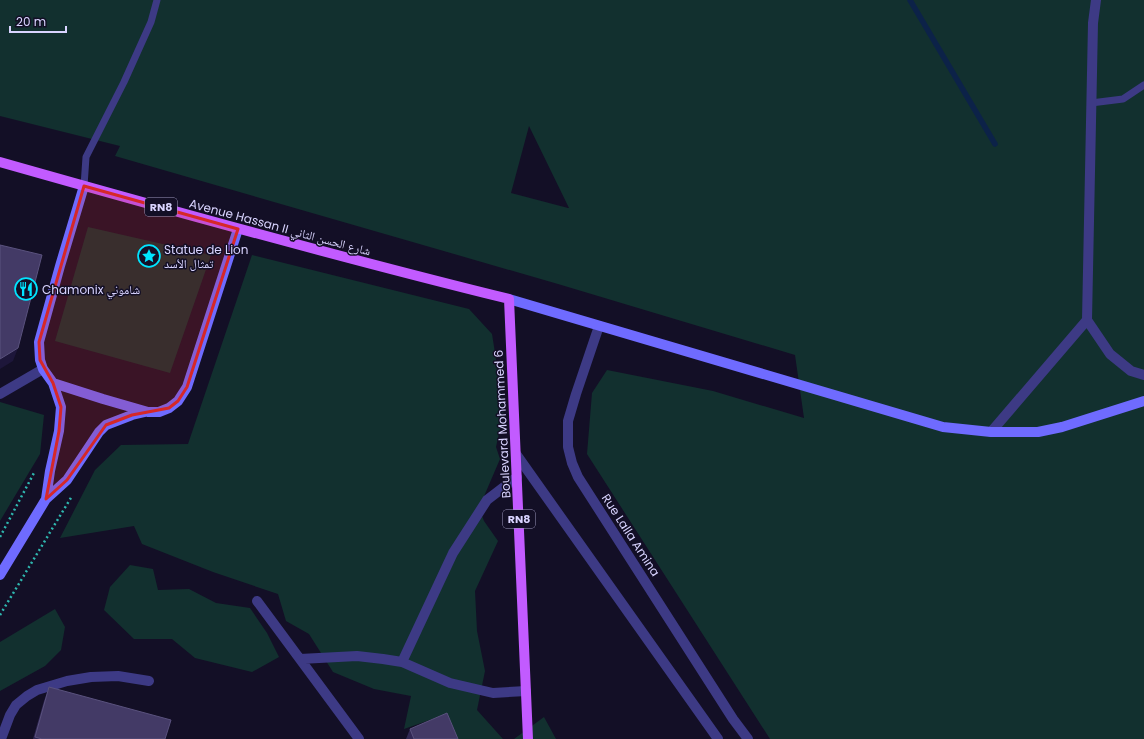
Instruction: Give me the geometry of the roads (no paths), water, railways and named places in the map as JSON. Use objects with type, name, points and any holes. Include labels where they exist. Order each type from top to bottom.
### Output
[{"type":"main road","name":"Avenue Hassan II شارع الحسن الثاني","points":[[0,162],[238,229],[509,300]]},
{"type":"main road","points":[[46,499],[59,431],[60,407],[53,383],[43,369],[39,355],[39,342],[84,186]]},
{"type":"main road","points":[[0,575],[46,499],[67,480],[90,444],[106,426],[132,415],[148,412],[159,412],[169,408],[178,401],[187,387],[238,229]]},
{"type":"main road","points":[[509,300],[943,427],[991,432],[1038,432],[1062,427],[1144,401]]},
{"type":"main road","name":"Boulevard Mohammed 6","points":[[509,300],[528,739]]},
{"type":"main road","points":[[53,383],[148,412]]},
{"type":"street","points":[[1088,0],[1093,24]]},
{"type":"street","points":[[1096,0],[1093,24],[1087,320],[1110,354],[1131,371],[1144,375]]},
{"type":"street","points":[[991,432],[1087,320]]},
{"type":"street","name":"Rue Lalla Amina","points":[[599,326],[568,421],[568,447],[572,463],[578,477],[748,739]]},
{"type":"street","points":[[0,394],[43,369]]},
{"type":"street","points":[[516,454],[718,739]]},
{"type":"street","points":[[402,662],[453,553],[487,500],[517,477]]},
{"type":"street","points":[[257,601],[359,739]]},
{"type":"street","points":[[300,658],[357,656],[402,662],[450,683],[493,693],[526,691]]},
{"type":"street","points":[[1,739],[10,715],[16,705],[26,696],[37,690],[91,677],[118,676],[149,681]]},
{"type":"lane","points":[[84,186],[86,157],[124,82],[151,22],[158,0]]},
{"type":"lane","points":[[1091,103],[1123,99],[1144,85]]},
{"type":"waterway","points":[[910,0],[995,144]]},
{"type":"place","name":"Statue de Lion تمثال الأسد","points":[[149,256]]},
{"type":"place","name":"Chamonix شاموني","points":[[26,289]]}]
